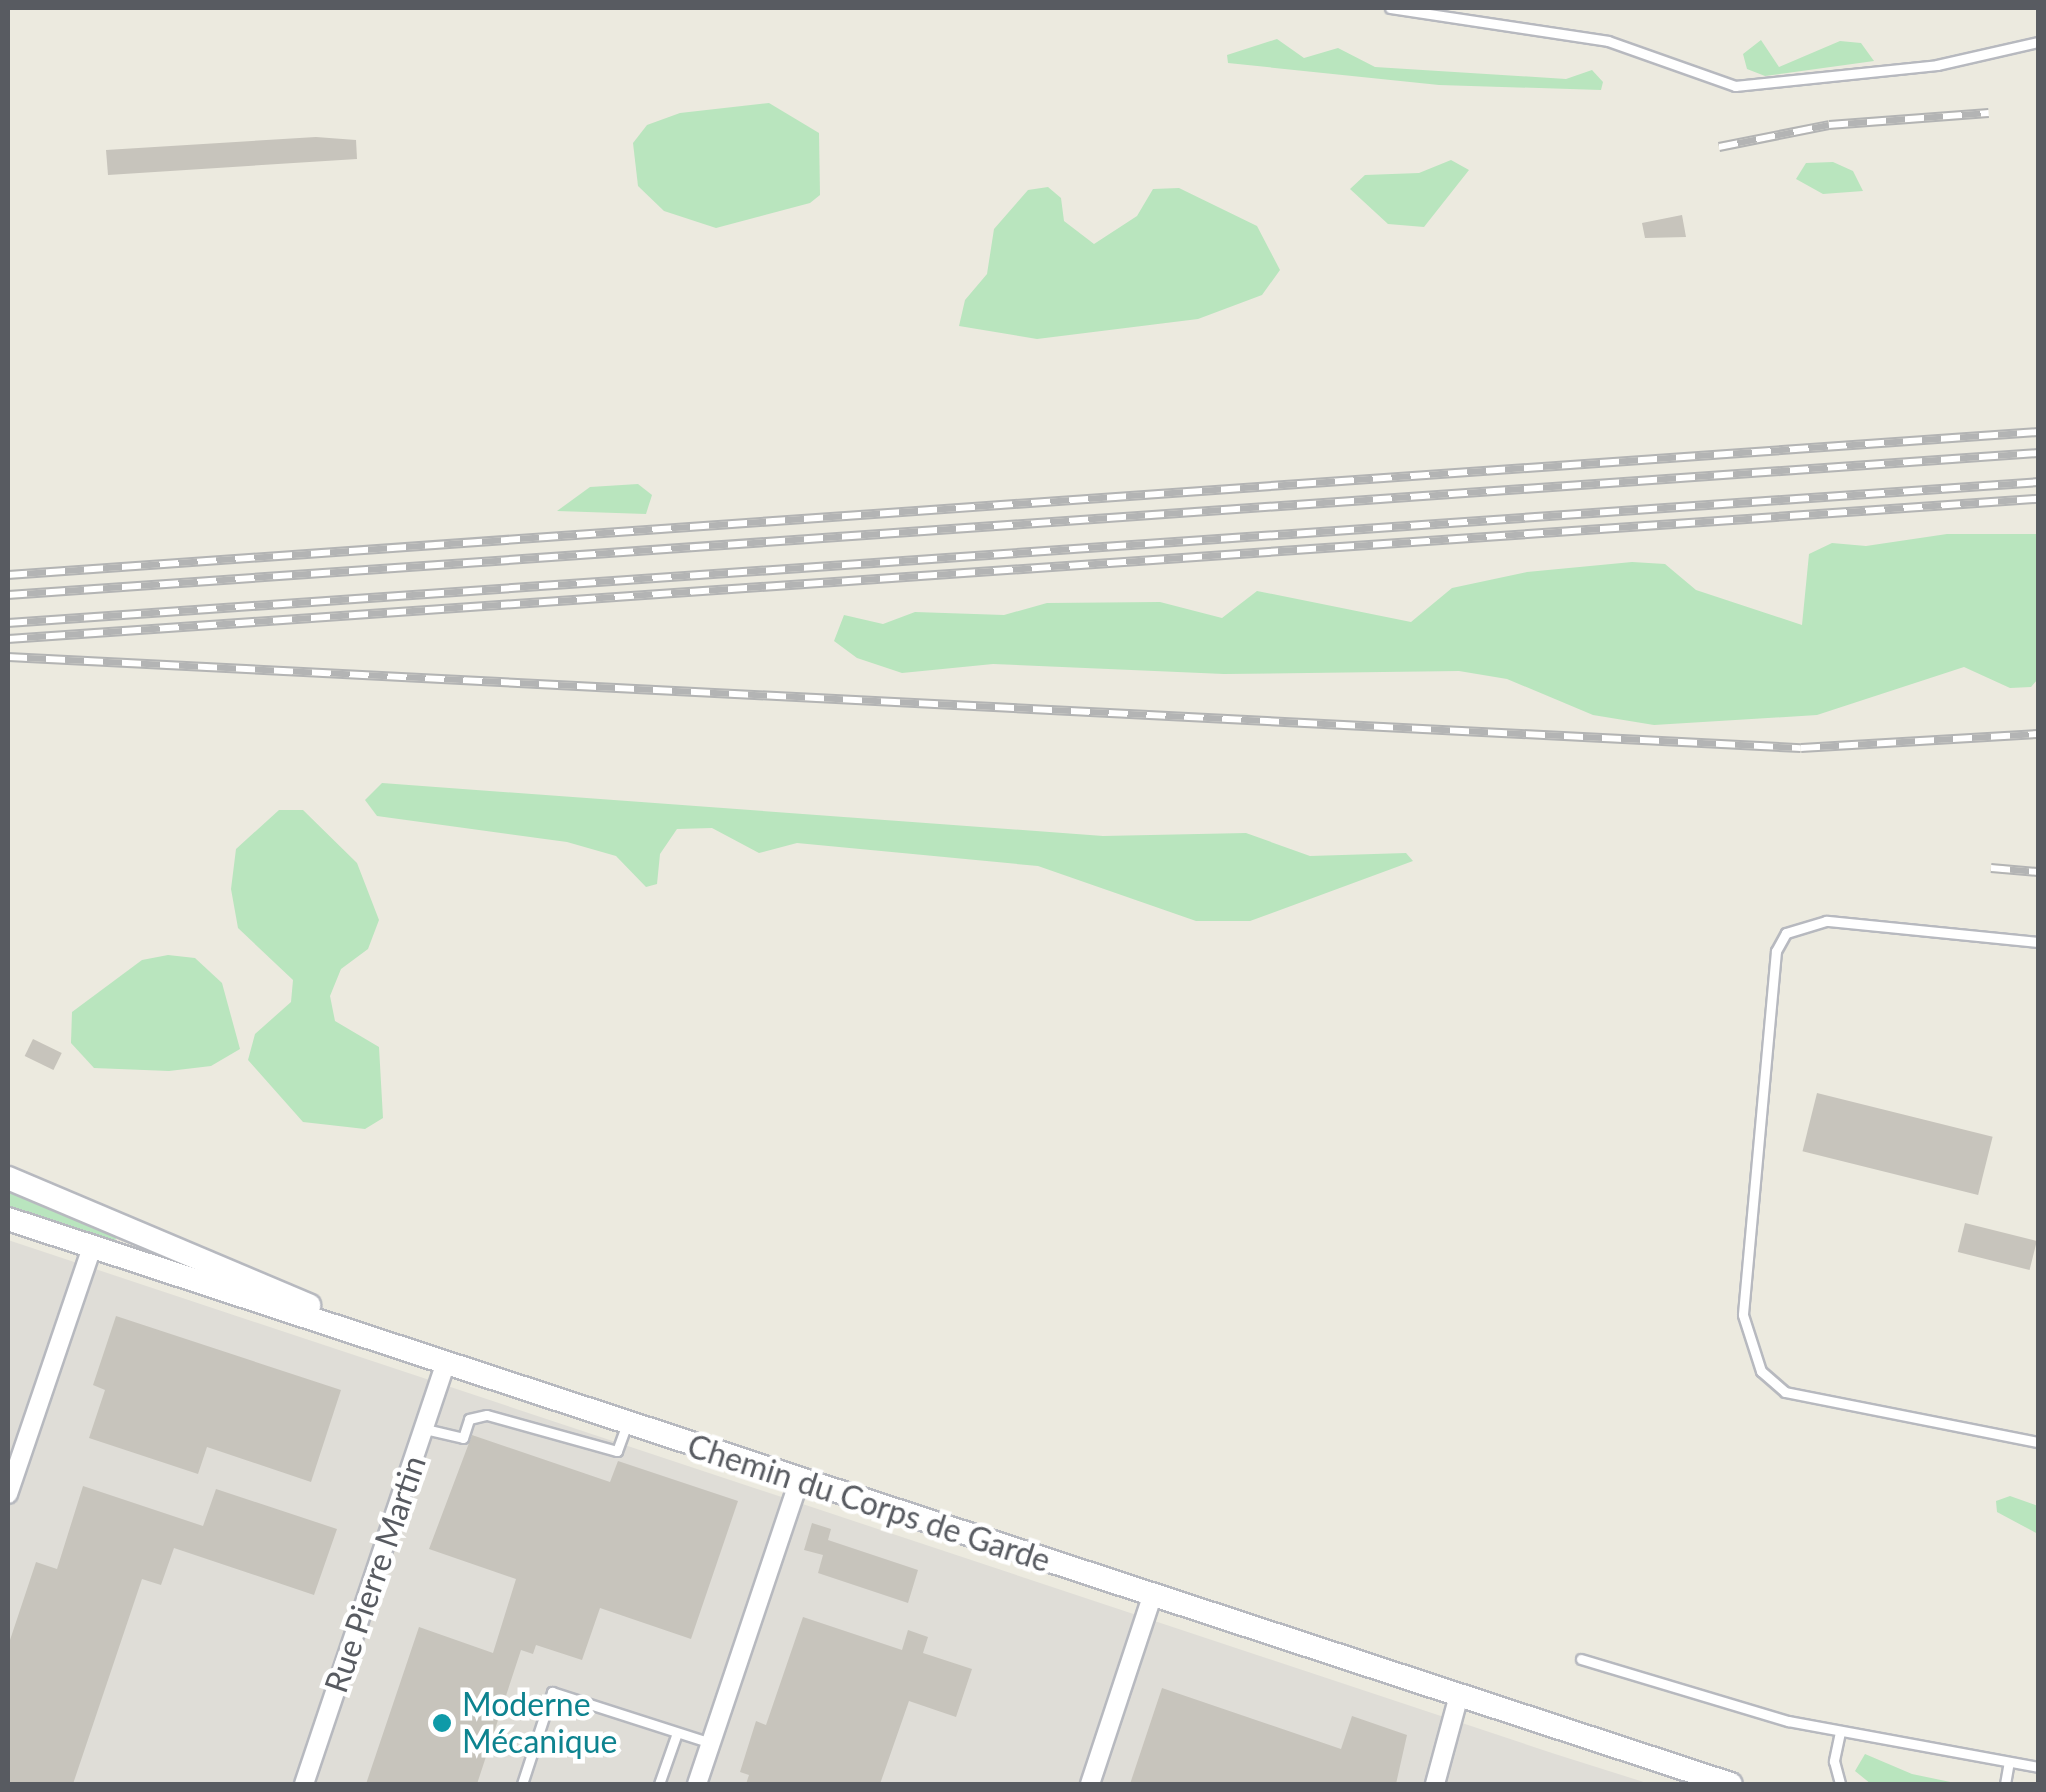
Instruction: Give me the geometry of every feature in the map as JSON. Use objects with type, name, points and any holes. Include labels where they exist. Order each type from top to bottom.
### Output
[{"type":"street","points":[[8,1178],[446,1363]]},
{"type":"street","name":"Chemin du Corps de Garde","points":[[8,1219],[1731,1784]]},
{"type":"street","points":[[8,1494],[92,1248]]},
{"type":"street","name":"Rue Pierre Martin","points":[[304,1784],[446,1363]]},
{"type":"street","points":[[697,1784],[799,1481]]},
{"type":"street","points":[[1090,1784],[1152,1594]]},
{"type":"street","points":[[1435,1784],[1459,1695]]},
{"type":"lane","points":[[1390,8],[1608,41],[1735,86],[1937,65],[2038,42]]},
{"type":"lane","points":[[2038,942],[1826,921],[1786,932],[1776,950],[1743,1315],[1761,1371],[1785,1392],[2038,1442]]},
{"type":"lane","points":[[424,1428],[463,1438],[469,1419],[486,1415],[617,1451],[627,1424]]},
{"type":"lane","points":[[1581,1659],[1840,1732],[2038,1767]]},
{"type":"lane","points":[[522,1784],[552,1692],[710,1744]]},
{"type":"lane","points":[[660,1784],[677,1732]]},
{"type":"lane","points":[[1840,1732],[1834,1761],[1840,1784]]},
{"type":"lane","points":[[2005,1784],[2009,1762]]},
{"type":"shaded area","points":[[8,1240],[1555,1754],[1650,1784],[8,1784]]},
{"type":"green space","points":[[1277,39],[1304,58],[1338,48],[1375,67],[1566,79],[1592,70],[1603,82],[1601,90],[1439,85],[1228,63],[1227,55]]},
{"type":"green space","points":[[1761,40],[1779,67],[1840,41],[1861,43],[1874,61],[1765,76],[1747,69],[1743,54]]},
{"type":"green space","points":[[769,103],[819,133],[820,195],[810,203],[716,228],[664,211],[638,186],[633,143],[647,125],[680,113]]},
{"type":"green space","points":[[1451,160],[1469,170],[1424,227],[1388,224],[1350,189],[1365,175],[1419,173]]},
{"type":"green space","points":[[1833,162],[1853,171],[1863,191],[1823,194],[1796,179],[1806,163]]},
{"type":"green space","points":[[1048,187],[1061,198],[1064,221],[1094,244],[1137,216],[1153,189],[1179,188],[1257,226],[1280,270],[1262,295],[1198,319],[1037,339],[959,326],[965,300],[987,274],[994,229],[1028,190]]},
{"type":"green space","points":[[638,484],[652,495],[646,514],[557,511],[590,487]]},
{"type":"green space","points":[[1947,534],[2038,534],[2038,679],[2031,687],[2010,688],[1964,667],[1817,715],[1654,725],[1593,715],[1507,679],[1459,671],[1224,674],[993,664],[902,673],[857,658],[834,641],[844,615],[883,624],[915,612],[1004,615],[1047,603],[1160,602],[1222,618],[1257,591],[1411,622],[1452,588],[1527,572],[1632,562],[1665,564],[1696,590],[1802,625],[1809,554],[1832,543],[1866,546]]},
{"type":"green space","points":[[382,783],[1103,836],[1246,833],[1310,856],[1406,853],[1413,861],[1250,921],[1196,921],[1038,866],[797,843],[759,853],[712,828],[677,829],[660,854],[657,884],[646,887],[616,856],[567,842],[377,816],[365,800]]},
{"type":"green space","points":[[279,810],[303,810],[357,863],[379,920],[368,949],[341,969],[330,996],[335,1021],[379,1047],[383,1118],[365,1129],[303,1122],[248,1060],[255,1034],[291,1002],[293,980],[238,928],[231,889],[236,849]]},
{"type":"green space","points":[[168,955],[195,958],[222,983],[240,1049],[211,1066],[169,1071],[94,1068],[71,1043],[72,1012],[142,960]]},
{"type":"green space","points":[[8,1191],[117,1235],[114,1244],[8,1209]]},
{"type":"green space","points":[[2010,1496],[2038,1506],[2038,1534],[1997,1512],[1996,1501]]},
{"type":"green space","points":[[1865,1754],[1912,1774],[1960,1784],[1871,1784],[1855,1771]]},
{"type":"building","points":[[316,137],[356,140],[357,159],[108,175],[106,150]]},
{"type":"building","points":[[1682,215],[1686,237],[1645,238],[1642,223]]},
{"type":"building","points":[[33,1039],[62,1053],[53,1070],[25,1056]]},
{"type":"building","points":[[1817,1093],[1993,1137],[1978,1195],[1802,1151]]},
{"type":"building","points":[[1965,1223],[2037,1241],[2030,1270],[1958,1252]]},
{"type":"building","points":[[116,1316],[341,1390],[311,1482],[207,1447],[198,1474],[89,1438],[105,1390],[93,1385]]},
{"type":"building","points":[[472,1435],[610,1482],[618,1461],[738,1501],[691,1639],[600,1608],[582,1660],[536,1645],[533,1654],[521,1650],[477,1784],[366,1784],[419,1627],[493,1653],[516,1579],[429,1549]]},
{"type":"building","points":[[83,1486],[203,1526],[216,1489],[337,1529],[314,1595],[174,1548],[161,1585],[142,1579],[73,1784],[8,1784],[8,1646],[36,1562],[57,1569]]},
{"type":"building","points":[[812,1523],[831,1529],[828,1540],[918,1570],[908,1603],[818,1573],[823,1555],[804,1550]]},
{"type":"building","points":[[803,1617],[902,1650],[908,1630],[928,1637],[923,1653],[972,1669],[956,1717],[909,1701],[880,1784],[746,1784],[749,1775],[740,1772],[756,1721],[766,1725]]},
{"type":"building","points":[[1162,1688],[1341,1749],[1352,1716],[1407,1735],[1396,1784],[1130,1784]]},
{"type":"railway","points":[[1719,147],[1829,125],[1989,113]]},
{"type":"railway","points":[[8,575],[2038,432]]},
{"type":"railway","points":[[8,595],[2038,453]]},
{"type":"railway","points":[[8,623],[2038,482]]},
{"type":"railway","points":[[8,639],[2038,499]]},
{"type":"railway","points":[[8,657],[1801,748],[2038,734]]},
{"type":"railway","points":[[1991,868],[2038,872]]},
{"type":"place","name":"Moderne Mécanique","points":[[442,1723]]}]
